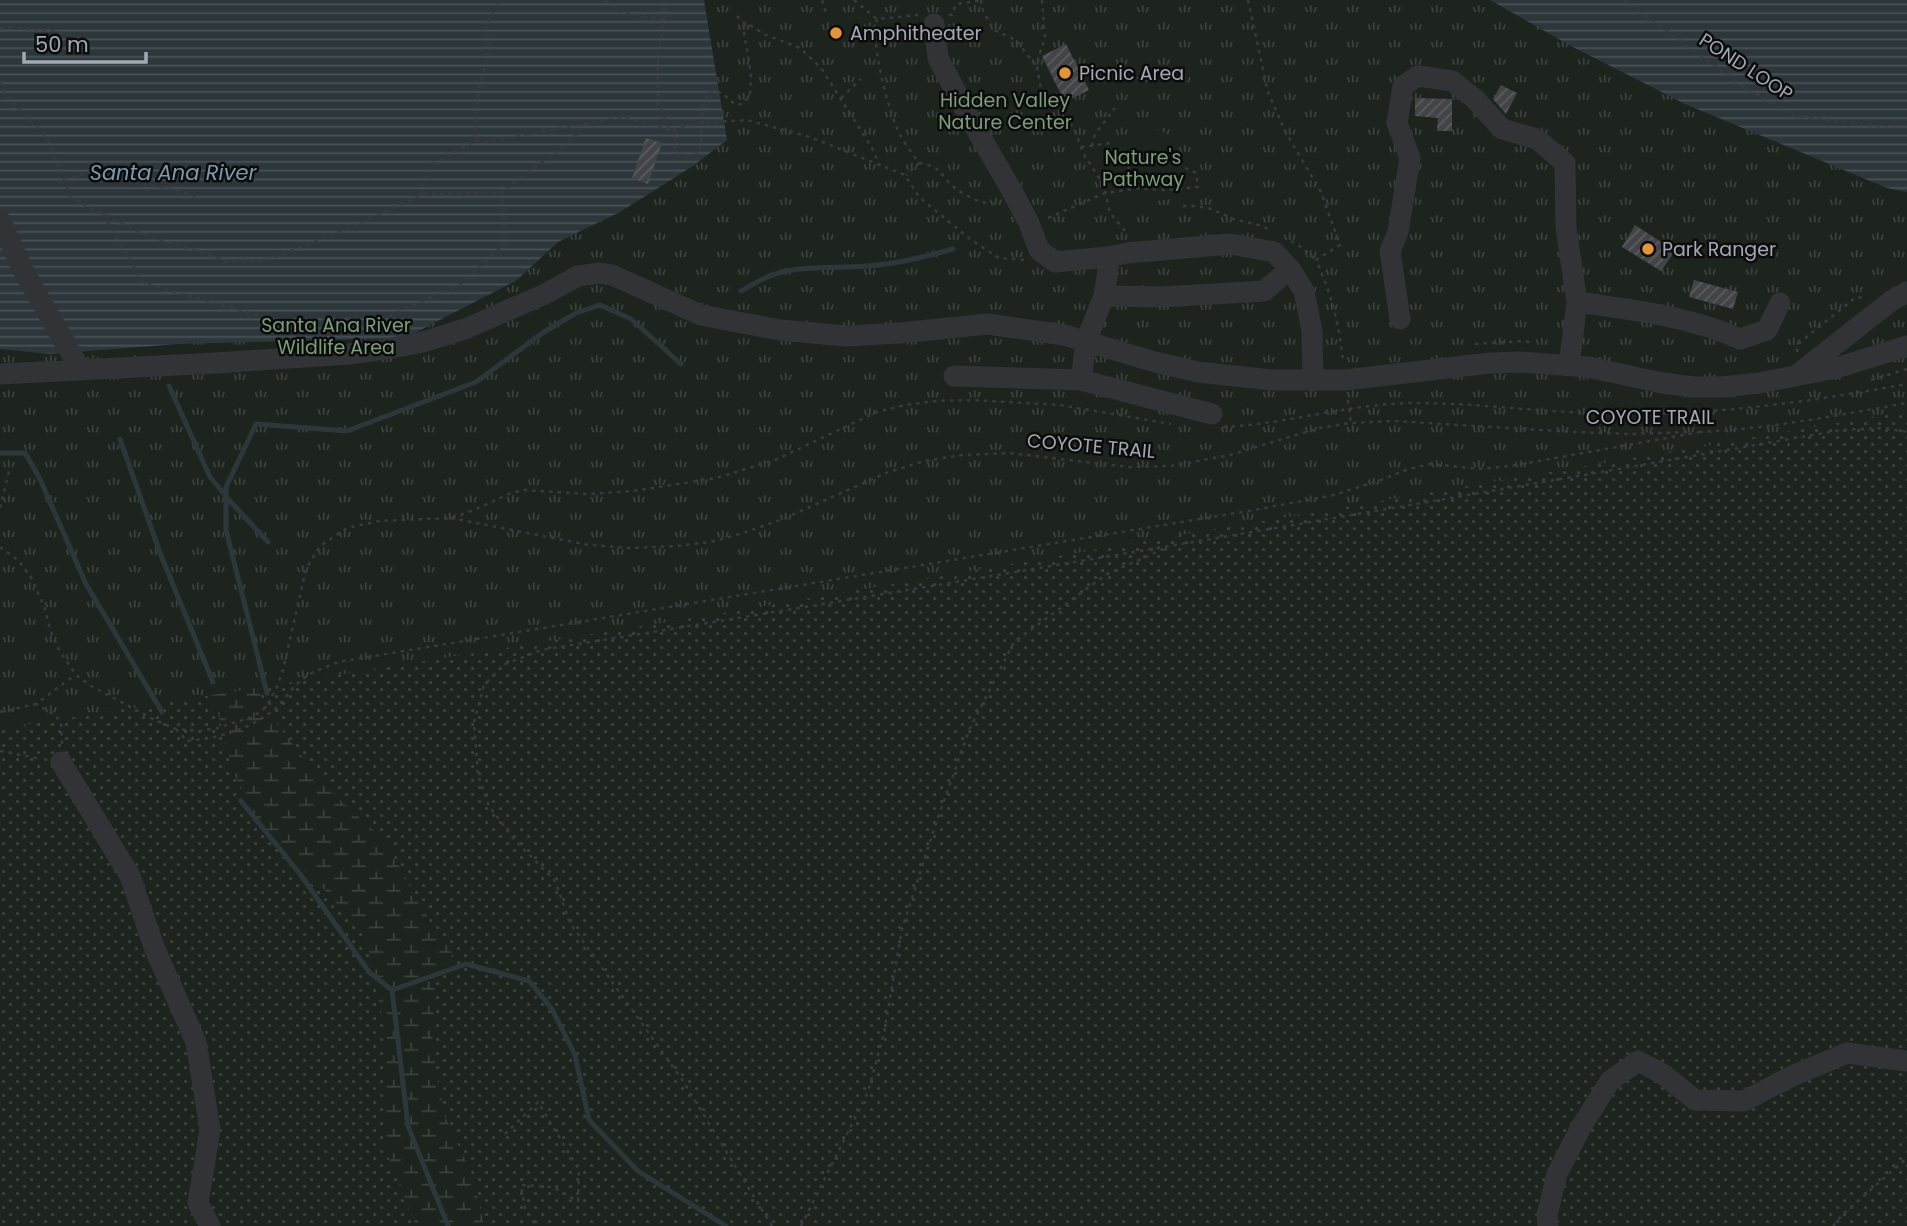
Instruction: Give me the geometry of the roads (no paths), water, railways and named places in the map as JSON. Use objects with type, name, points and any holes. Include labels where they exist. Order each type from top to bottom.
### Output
[{"type":"lane","points":[[934,18],[938,58],[1012,191],[1039,250],[1055,262],[1230,244],[1274,252],[1290,269],[1304,291],[1312,331],[1313,381]]},
{"type":"lane","points":[[1400,319],[1390,251],[1398,232],[1410,159],[1397,123],[1403,86],[1418,76],[1452,81],[1475,99],[1502,129],[1537,139],[1565,163],[1566,229],[1577,302],[1569,365]]},
{"type":"lane","points":[[0,220],[23,270],[80,369]]},
{"type":"lane","points":[[1081,380],[1086,341],[1104,296],[1108,270],[1117,255]]},
{"type":"lane","points":[[1104,296],[1162,297],[1264,291],[1290,269]]},
{"type":"lane","points":[[0,374],[349,354],[392,348],[465,329],[545,294],[578,276],[600,273],[612,275],[701,315],[780,330],[846,336],[988,324],[1064,335],[1198,373],[1272,380],[1345,380],[1520,362],[1588,367],[1694,387],[1722,387],[1759,383],[1836,368],[1907,346]]},
{"type":"lane","points":[[1796,375],[1891,301],[1907,292]]},
{"type":"lane","points":[[1577,302],[1655,313],[1719,330],[1740,340],[1767,330],[1780,303]]},
{"type":"lane","points":[[954,376],[1081,380],[1212,414]]},
{"type":"lane","points":[[61,762],[130,876],[155,947],[196,1042],[210,1130],[198,1203],[210,1226]]},
{"type":"lane","points":[[1548,1226],[1547,1215],[1557,1174],[1581,1127],[1610,1081],[1639,1061],[1663,1074],[1695,1100],[1744,1101],[1792,1076],[1847,1053],[1907,1061]]},
{"type":"water","name":"Santa Ana River","points":[[0,0],[704,0],[727,140],[693,166],[620,212],[558,242],[517,280],[405,338],[178,344],[50,354],[0,349]]},
{"type":"water","points":[[1490,0],[1907,0],[1907,192],[1887,188],[1685,104],[1569,45]]},
{"type":"waterway","points":[[741,291],[762,279],[789,271],[889,264],[953,249]]},
{"type":"waterway","points":[[267,693],[226,530],[226,487],[256,424],[347,431],[476,382],[544,332],[576,313],[600,305],[631,319],[681,364]]},
{"type":"waterway","points":[[169,386],[210,477],[268,542]]},
{"type":"waterway","points":[[120,439],[160,553],[213,682]]},
{"type":"waterway","points":[[0,453],[25,453],[39,477],[86,584],[162,712]]},
{"type":"waterway","points":[[241,801],[300,874],[369,972],[392,990],[408,1126],[448,1226]]},
{"type":"waterway","points":[[392,990],[466,964],[529,981],[552,1009],[575,1055],[589,1120],[638,1171],[726,1226]]},
{"type":"place","name":"Amphitheater","points":[[836,33]]},
{"type":"place","name":"Picnic Area","points":[[1065,73]]},
{"type":"place","name":"Park Ranger","points":[[1648,249]]},
{"type":"park label","name":"Hidden Valley Nature Center","points":[[1005,111]]},
{"type":"park label","name":"Nature's Pathway","points":[[1143,168]]},
{"type":"park label","name":"Santa Ana River Wildlife Area","points":[[336,336]]}]
